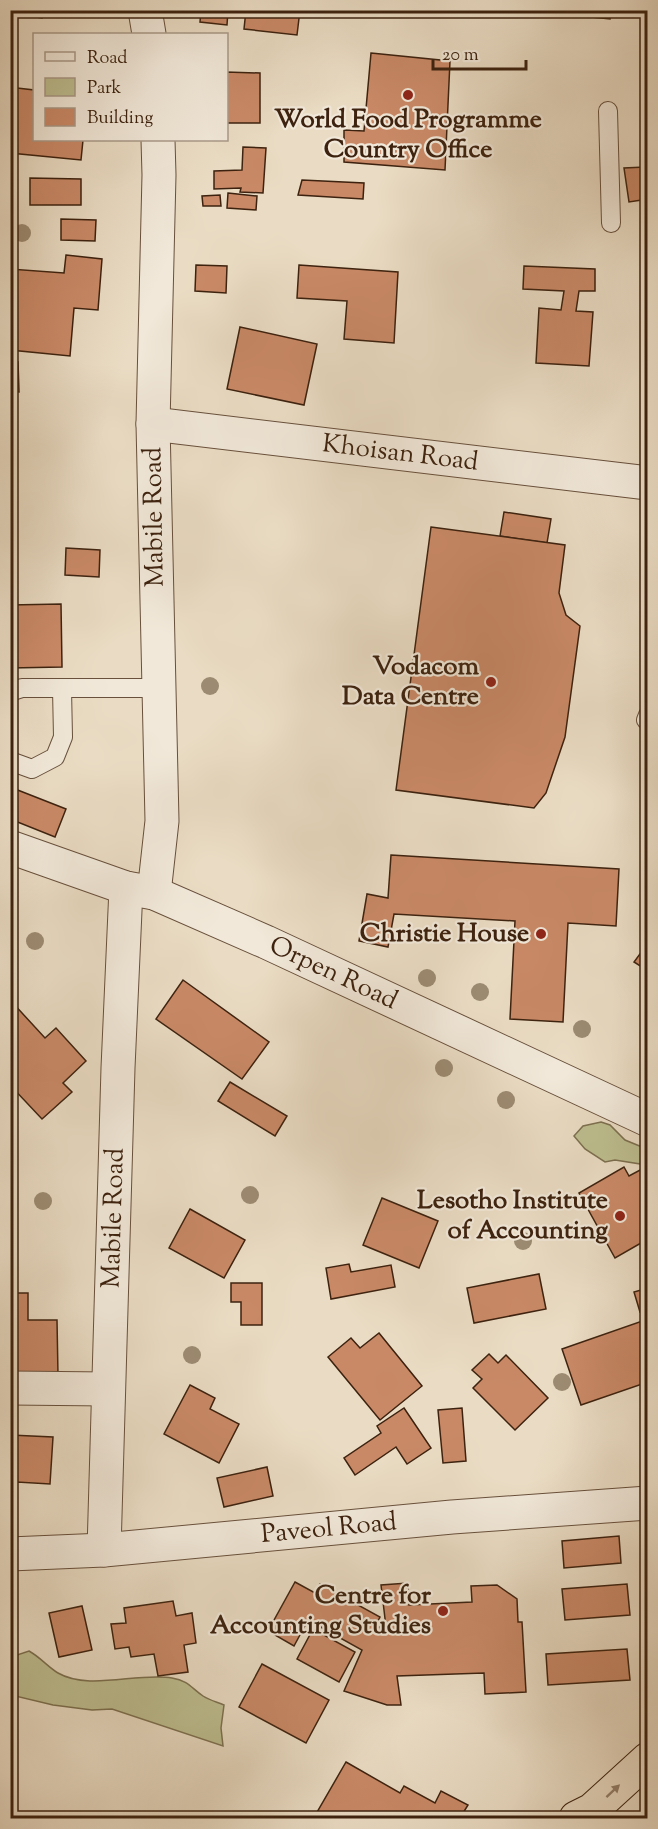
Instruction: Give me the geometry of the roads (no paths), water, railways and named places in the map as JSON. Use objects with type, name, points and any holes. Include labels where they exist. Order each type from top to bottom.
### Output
[{"type":"highway","points":[[576,1818],[592,1810],[648,1759]]},
{"type":"street","points":[[145,10],[149,33]]},
{"type":"street","name":"Mabile Road","points":[[104,1550],[118,1068],[140,890],[162,821],[153,424],[158,141]]},
{"type":"street","name":"Khoisan Road","points":[[153,424],[320,446],[648,483]]},
{"type":"street","name":"Orpen Road","points":[[10,847],[140,890],[266,942],[648,1120]]},
{"type":"street","points":[[10,1388],[108,1389]]},
{"type":"street","name":"Paveol Road","points":[[10,1554],[104,1550],[452,1517],[648,1503]]},
{"type":"lane","points":[[608,111],[611,223]]},
{"type":"lane","points":[[10,692],[22,688],[159,688]]},
{"type":"lane","points":[[10,761],[32,769],[55,758],[63,737],[62,689]]},
{"type":"place","name":"World Food Programme Country Office","points":[[408,95]]},
{"type":"place","name":"Vodacom Data Centre","points":[[491,682]]},
{"type":"place","name":"Christie House","points":[[541,934]]},
{"type":"place","name":"Lesotho Institute of Accounting","points":[[620,1216]]},
{"type":"place","name":"Centre for Accounting Studies","points":[[443,1611]]}]
